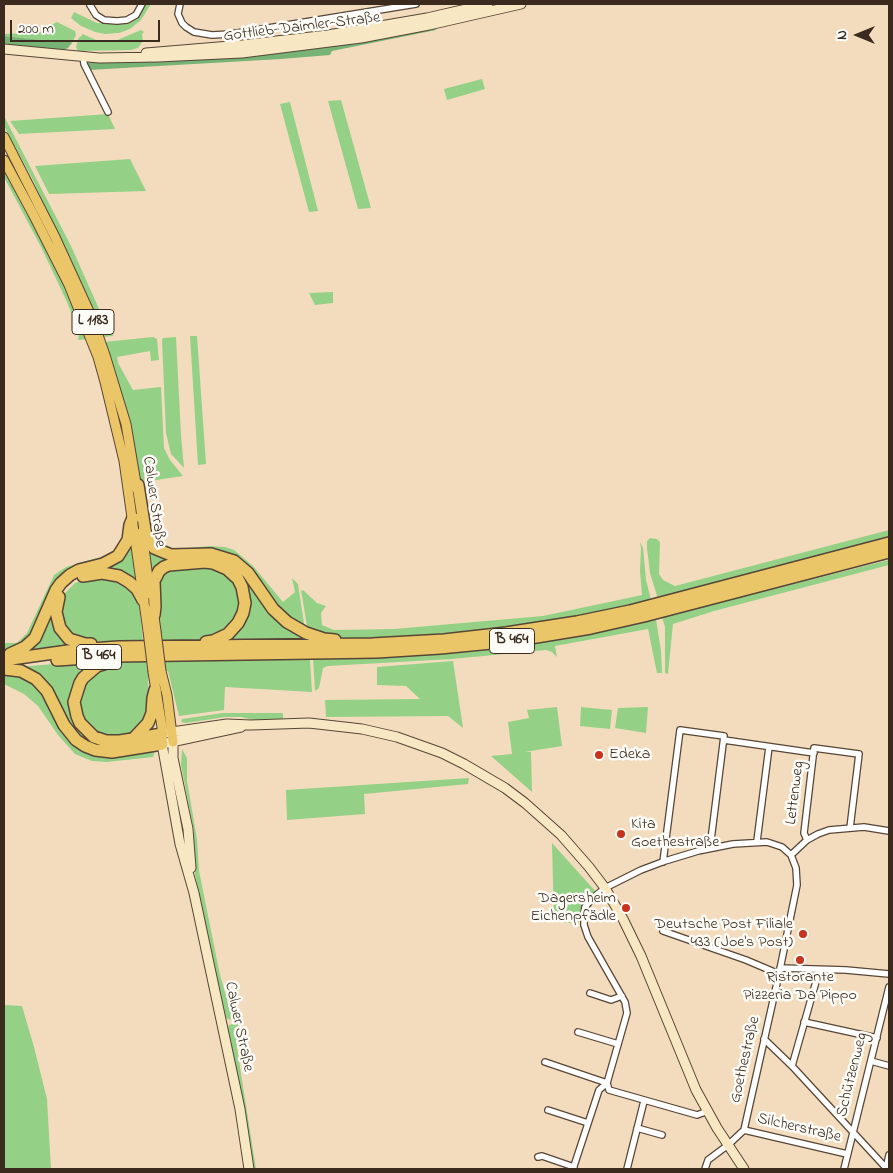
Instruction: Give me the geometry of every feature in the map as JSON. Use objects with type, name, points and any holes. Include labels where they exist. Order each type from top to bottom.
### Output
[{"type":"highway","points":[[138,484],[146,536],[154,548],[172,555],[210,554],[227,558],[241,566],[248,573],[273,609],[298,629],[324,639],[354,641],[366,644]]},
{"type":"highway","points":[[4,656],[25,647],[35,638],[56,590],[70,576],[79,570],[112,560],[118,556],[128,540],[133,518]]},
{"type":"highway","name":"B 464","points":[[4,660],[75,650],[119,647],[366,644],[471,637],[586,620],[665,602],[889,543]]},
{"type":"highway","name":"B 464","points":[[4,667],[99,657],[386,652],[458,647],[529,638],[591,628],[662,612],[889,552]]},
{"type":"highway","points":[[154,615],[154,581],[159,571],[164,567],[204,562],[220,565],[233,573],[242,587],[245,603],[244,614],[238,623],[228,634],[221,638],[183,647]]},
{"type":"highway","points":[[119,647],[111,644],[85,644],[69,639],[60,628],[57,618],[56,606],[59,596],[64,588],[79,578],[94,573],[102,573],[119,576],[129,582],[137,589],[143,600]]},
{"type":"highway","points":[[167,738],[112,742],[94,737],[83,728],[77,716],[74,702],[80,682],[91,671],[106,662],[166,659],[173,655]]},
{"type":"highway","points":[[4,667],[21,671],[36,679],[47,691],[64,725],[76,740],[85,746],[95,750],[112,752],[167,738]]},
{"type":"highway","points":[[132,740],[148,723],[152,713],[153,698],[156,690]]},
{"type":"main road","name":"Gottlieb-Daimler-Straße","points":[[83,56],[99,53],[152,52],[288,41],[386,26],[488,4]]},
{"type":"main road","name":"Gottlieb-Daimler-Straße","points":[[4,49],[98,58],[242,53],[289,48],[400,30],[521,4]]},
{"type":"main road","name":"Calwer Straße","points":[[4,137],[56,237],[92,318],[116,387],[126,424],[138,484],[154,615],[152,631]]},
{"type":"main road","name":"Calwer Straße","points":[[4,160],[69,285],[98,357],[117,426],[133,518],[143,600],[152,631],[157,672],[156,690],[167,738],[180,844],[194,892],[240,1109],[249,1169]]},
{"type":"main road","name":"Calwer Straße","points":[[157,672],[167,695],[167,738]]},
{"type":"main road","points":[[167,738],[227,724],[321,724],[362,728],[397,737],[442,753],[485,775],[525,803],[561,835],[605,888],[641,956],[688,1071],[708,1111],[744,1169]]},
{"type":"street","points":[[90,5],[96,15],[104,20],[117,21],[127,20],[136,15],[142,4]]},
{"type":"street","points":[[180,4],[178,14],[186,27],[204,34],[222,35],[416,4]]},
{"type":"street","points":[[83,56],[84,64],[108,112]]},
{"type":"street","points":[[663,862],[680,730],[769,747],[859,754],[850,828]]},
{"type":"street","points":[[710,848],[724,738]]},
{"type":"street","points":[[757,841],[769,747]]},
{"type":"street","name":"Lettenweg","points":[[807,840],[804,833],[814,751]]},
{"type":"street","points":[[708,1111],[697,1115],[608,1090],[607,1083],[627,1013],[627,1007],[588,937],[584,925],[585,907],[605,888],[641,870],[710,848],[757,841],[775,844],[791,855],[807,840],[824,832],[850,828],[889,831]]},
{"type":"street","name":"Goethestraße","points":[[744,1130],[780,971],[797,885],[796,868],[791,855]]},
{"type":"street","points":[[663,931],[780,971],[846,970],[889,974]]},
{"type":"street","points":[[792,1066],[819,971]]},
{"type":"street","name":"Schützenweg","points":[[844,1169],[889,987]]},
{"type":"street","points":[[590,993],[611,1000],[622,996]]},
{"type":"street","points":[[804,1022],[877,1038]]},
{"type":"street","points":[[578,1032],[618,1044]]},
{"type":"street","points":[[764,1039],[792,1066],[886,1169]]},
{"type":"street","points":[[871,1061],[889,1066]]},
{"type":"street","points":[[545,1062],[607,1083]]},
{"type":"street","points":[[538,1157],[542,1156],[574,1168],[599,1090],[607,1083]]},
{"type":"street","points":[[628,1169],[644,1101]]},
{"type":"street","points":[[548,1110],[588,1123]]},
{"type":"street","points":[[638,1128],[662,1135]]},
{"type":"street","points":[[705,1169],[708,1160],[744,1130]]},
{"type":"street","name":"Silcherstraße","points":[[744,1130],[848,1154]]},
{"type":"street","points":[[886,1169],[889,1155]]},
{"type":"green space","points":[[145,4],[151,4],[141,20],[130,29],[119,33],[105,34],[95,32],[81,26],[71,18],[74,12],[97,23],[125,24],[135,20]]},
{"type":"green space","points":[[57,22],[75,31],[76,35],[72,43],[69,40],[59,42],[4,36],[4,34],[43,32],[43,29]]},
{"type":"green space","points":[[435,27],[436,30],[332,51],[330,55],[89,70],[87,63],[90,61]]},
{"type":"green space","points":[[141,30],[144,32],[142,34],[143,41],[138,48],[131,50],[78,51],[76,47],[78,39],[83,34],[96,40],[115,41]]},
{"type":"green space","points":[[4,36],[59,42],[69,40],[72,43],[64,50],[4,44]]},
{"type":"green space","points":[[482,79],[485,89],[447,100],[444,89]]},
{"type":"green space","points":[[341,100],[371,208],[358,209],[328,101]]},
{"type":"green space","points":[[290,102],[318,211],[309,212],[280,104]]},
{"type":"green space","points":[[108,114],[115,129],[19,134],[10,121]]},
{"type":"green space","points":[[4,116],[71,246],[103,318],[107,324],[114,327],[111,332],[113,332],[113,336],[103,337],[33,180],[4,126]]},
{"type":"green space","points":[[130,159],[146,191],[49,194],[35,166]]},
{"type":"green space","points":[[4,166],[70,296],[87,339],[78,340],[79,334],[73,323],[67,302],[42,249],[4,177]]},
{"type":"green space","points":[[333,292],[333,303],[315,305],[309,293]]},
{"type":"green space","points":[[190,336],[197,336],[206,464],[198,465]]},
{"type":"green space","points":[[153,337],[157,339],[159,360],[151,361],[150,351],[117,357],[118,363],[133,390],[161,387],[164,448],[170,460],[183,476],[143,482],[153,534],[156,540],[160,545],[167,548],[209,546],[225,547],[234,550],[253,566],[283,602],[295,592],[292,578],[298,584],[305,630],[280,613],[249,570],[235,559],[212,551],[169,552],[154,544],[149,536],[128,422],[104,342]]},
{"type":"green space","points":[[176,337],[184,468],[171,454],[166,433],[162,340],[163,338]]},
{"type":"green space","points":[[889,530],[889,537],[658,599],[650,573],[647,541],[650,538],[657,539],[660,542],[659,574],[663,580],[675,586]]},
{"type":"green space","points":[[132,540],[137,583],[120,573],[101,570],[85,572],[71,578],[62,587],[57,596],[53,615],[60,633],[72,645],[24,651],[40,635],[55,596],[65,582],[70,578],[79,573],[107,565],[117,559],[125,550],[129,541]]},
{"type":"green space","points":[[640,542],[643,548],[646,580],[651,600],[586,615],[509,627],[450,633],[351,639],[332,638],[308,632],[301,591],[303,590],[317,603],[326,606],[321,613],[322,625],[334,630],[394,629],[543,616],[642,595]]},
{"type":"green space","points":[[153,550],[171,558],[210,557],[229,563],[247,577],[267,607],[278,619],[294,631],[313,640],[221,642],[238,629],[247,611],[246,591],[238,574],[224,563],[201,558],[164,564],[157,569],[153,578],[149,556]]},
{"type":"green space","points":[[111,554],[112,556],[74,569],[37,630],[15,649],[4,652],[4,643],[17,643],[27,633],[54,575],[66,567]]},
{"type":"green space","points":[[889,560],[889,565],[714,611],[673,624],[668,674],[665,673],[665,627],[662,617]]},
{"type":"green space","points":[[201,564],[235,578],[242,606],[234,625],[206,640],[162,641],[157,579],[165,570]]},
{"type":"green space","points":[[86,579],[114,579],[131,589],[139,603],[143,641],[79,641],[62,624],[61,600],[64,594],[75,583]]},
{"type":"green space","points":[[656,619],[662,673],[657,673],[648,629],[555,646],[557,657],[552,652],[546,650],[452,659],[328,666],[323,668],[319,688],[315,691],[313,659],[398,657],[472,651],[560,639]]},
{"type":"green space","points":[[310,659],[312,692],[225,687],[224,710],[179,716],[164,661]]},
{"type":"green space","points":[[101,660],[92,667],[72,712],[115,747],[95,745],[78,737],[52,696],[18,667]]},
{"type":"green space","points":[[146,661],[149,718],[130,737],[102,738],[81,721],[77,706],[82,683],[105,665]]},
{"type":"green space","points":[[453,661],[463,728],[448,716],[326,717],[325,700],[420,699],[406,686],[377,685],[377,667]]},
{"type":"green space","points":[[4,671],[13,672],[36,682],[73,743],[80,750],[88,753],[155,751],[153,757],[107,762],[92,761],[75,754],[58,735],[38,706],[24,694],[4,684]]},
{"type":"green space","points":[[557,707],[562,746],[525,752],[531,752],[532,792],[491,756],[512,754],[508,722],[529,718],[527,710]]},
{"type":"green space","points":[[581,707],[612,710],[610,729],[580,726]]},
{"type":"green space","points":[[648,707],[646,733],[615,728],[618,708]]},
{"type":"green space","points":[[223,713],[283,713],[283,720],[257,721],[241,717],[225,717],[186,723],[181,722],[182,719]]},
{"type":"green space","points":[[182,749],[187,758],[187,781],[197,839],[199,871],[220,975],[234,1016],[232,1020],[225,1018],[223,1013],[195,874],[193,863],[194,831],[181,765]]},
{"type":"green space","points":[[469,778],[468,784],[364,794],[365,814],[287,820],[286,790]]},
{"type":"green space","points":[[552,843],[597,893],[585,906],[578,924],[554,921]]},
{"type":"green space","points":[[4,1005],[22,1006],[34,1047],[47,1099],[51,1169],[4,1169]]},
{"type":"green space","points":[[232,1024],[237,1024],[240,1027],[237,1048],[256,1169],[253,1169],[227,1029]]},
{"type":"place","name":"Edeka","points":[[599,755]]},
{"type":"place","name":"Kita Goethestraße","points":[[621,834]]},
{"type":"place","name":"Dagersheim Eichenpfädle","points":[[626,908]]},
{"type":"place","name":"Deutsche Post Filiale 433 (Joe's Post)","points":[[803,934]]},
{"type":"place","name":"Ristorante Pizzeria Da Pippo","points":[[800,960]]}]
